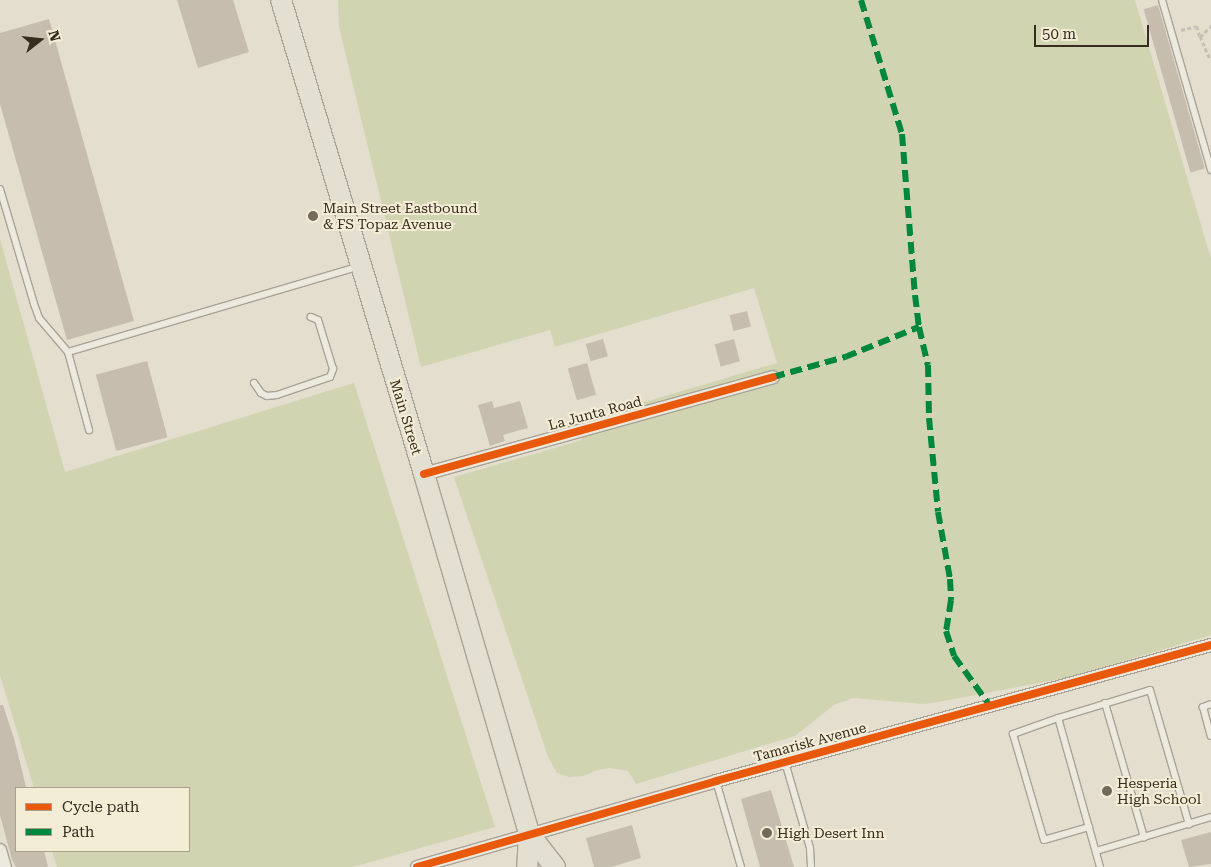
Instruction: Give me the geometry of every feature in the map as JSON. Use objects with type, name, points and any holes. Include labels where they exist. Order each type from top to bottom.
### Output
[{"type":"main road","name":"Main Street","points":[[281,0],[424,474],[529,834],[527,867]]},
{"type":"main road","name":"Main Street","points":[[529,834],[555,867]]},
{"type":"street","name":"La Junta Road","points":[[424,474],[774,377]]},
{"type":"street","name":"Tamarisk Avenue","points":[[417,867],[439,864],[529,834],[1211,645]]},
{"type":"street","points":[[0,850],[5,867]]},
{"type":"lane","points":[[1162,0],[1211,170]]},
{"type":"lane","points":[[0,189],[39,318],[68,352],[89,430]]},
{"type":"lane","points":[[68,352],[361,265]]},
{"type":"lane","points":[[254,384],[261,393],[267,396],[277,395],[330,377],[333,369],[318,320],[311,317]]},
{"type":"lane","points":[[1089,827],[1044,840],[1012,734],[1150,690],[1189,824]]},
{"type":"lane","points":[[1105,703],[1144,837]]},
{"type":"lane","points":[[1211,704],[1203,707],[1211,736]]},
{"type":"lane","points":[[1058,718],[1100,867]]},
{"type":"lane","points":[[785,762],[810,848],[811,867]]},
{"type":"lane","points":[[716,781],[741,867]]},
{"type":"lane","points":[[1096,851],[1211,817]]},
{"type":"path","points":[[1172,32],[1197,26],[1209,58]]},
{"type":"path","points":[[1200,38],[1211,26]]},
{"type":"green space","points":[[338,0],[1135,0],[1211,259],[1211,635],[1071,677],[933,703],[924,704],[853,698],[834,705],[795,736],[636,784],[628,771],[609,768],[583,776],[569,777],[557,773],[548,757],[454,477],[582,440],[577,422],[777,363],[754,288],[555,347],[550,330],[421,367],[339,27]]},
{"type":"green space","points":[[0,239],[65,472],[354,383],[495,827],[353,867],[57,867],[52,852],[190,852],[190,787],[34,787],[0,675]]},
{"type":"building","points":[[177,0],[233,0],[249,52],[198,68]]},
{"type":"building","points":[[1158,5],[1205,168],[1190,173],[1144,9]]},
{"type":"building","points":[[49,19],[134,321],[67,340],[0,104],[0,33]]},
{"type":"building","points":[[747,311],[751,327],[733,331],[730,315]]},
{"type":"building","points":[[603,339],[608,356],[591,361],[586,344]]},
{"type":"building","points":[[734,339],[740,361],[721,366],[715,344]]},
{"type":"building","points":[[147,361],[167,437],[116,451],[96,375]]},
{"type":"building","points":[[587,363],[596,395],[577,400],[568,369]]},
{"type":"building","points":[[492,401],[494,408],[520,401],[528,428],[503,435],[505,441],[490,446],[478,405]]},
{"type":"building","points":[[0,705],[3,705],[15,742],[26,787],[15,787],[15,852],[44,852],[48,867],[16,867],[12,860],[0,815]]},
{"type":"building","name":"High Desert Inn","points":[[771,790],[794,867],[760,867],[741,799]]},
{"type":"building","points":[[632,825],[641,858],[611,867],[594,867],[586,838]]},
{"type":"building","points":[[1211,832],[1211,864],[1189,867],[1181,840]]},
{"type":"marked path","points":[[861,0],[902,134],[915,295],[919,327],[928,365],[929,418],[938,512],[950,579],[951,600],[946,631],[954,656],[990,706]]},
{"type":"marked path","points":[[773,377],[845,357],[919,327]]},
{"type":"cycle path","points":[[424,474],[773,377]]},
{"type":"cycle path","points":[[417,867],[716,781],[1211,645]]},
{"type":"place","name":"Main Street Eastbound & FS Topaz Avenue","points":[[313,216]]},
{"type":"place","name":"Hesperia High School","points":[[1107,791]]},
{"type":"place","name":"High Desert Inn","points":[[767,833]]}]
